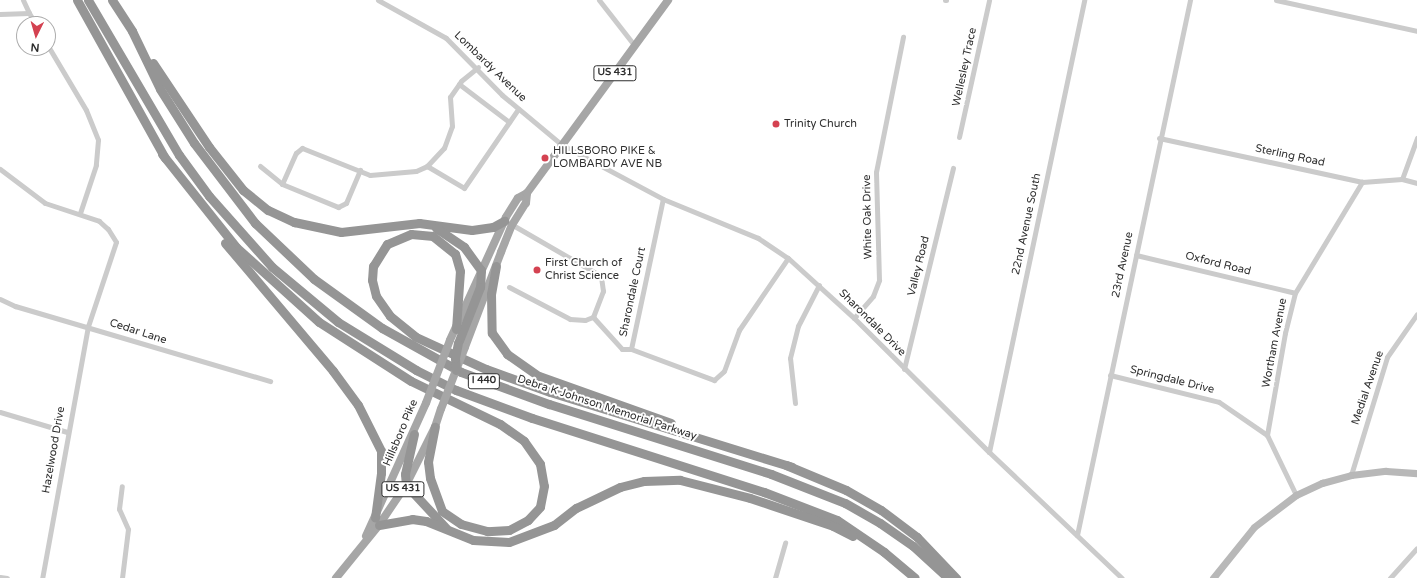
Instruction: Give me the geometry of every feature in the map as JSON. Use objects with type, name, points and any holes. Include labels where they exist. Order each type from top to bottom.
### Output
[{"type":"highway","points":[[77,0],[162,154],[205,218],[356,402],[381,451],[382,466],[377,521],[412,519],[447,529],[473,540],[509,542],[554,525],[576,508],[620,487],[644,481],[680,480],[750,498],[833,526],[884,552]]},
{"type":"highway","name":"I 440","points":[[88,0],[179,155],[209,196],[272,267],[338,322],[416,370],[456,390],[532,418],[764,492],[837,520],[884,552],[915,578]]},
{"type":"highway","name":"Debra K Johnson Memorial Parkway","points":[[112,0],[132,31],[160,89],[194,144],[255,223],[314,279],[382,328],[461,372],[549,404],[771,474],[845,503],[880,523],[913,546],[948,578]]},
{"type":"highway","points":[[132,31],[209,147],[243,190],[268,210],[294,222],[341,232],[419,223],[472,230],[493,226],[504,220]]},
{"type":"highway","points":[[162,154],[236,246],[319,322],[411,381],[500,424],[524,441],[540,464],[544,486],[540,507],[528,520],[509,530],[487,531],[461,524],[442,512],[430,478],[428,462],[435,427]]},
{"type":"highway","points":[[430,225],[464,248],[481,270],[480,287],[458,343],[454,358],[456,370]]},
{"type":"highway","points":[[456,329],[460,271],[455,254],[433,236],[411,234],[387,244],[373,266],[372,280],[376,296],[390,316],[416,337],[486,369],[550,392],[792,467]]},
{"type":"highway","points":[[496,266],[491,294],[492,333],[507,354],[539,376],[792,467],[846,490],[881,510],[917,537],[956,578]]},
{"type":"highway","points":[[414,434],[405,474],[406,484],[447,529]]},
{"type":"main road","name":"Hillsboro Pike","points":[[377,521],[426,403],[496,266],[512,225],[526,203],[528,193],[668,0]]},
{"type":"main road","name":"Hillsboro Pike","points":[[458,343],[456,329],[504,220],[518,198],[528,193]]},
{"type":"main road","name":"Hillsboro Pike","points":[[336,578],[362,546],[377,521],[406,484],[435,427],[440,409],[456,370]]},
{"type":"main road","points":[[1213,578],[1254,527],[1296,495],[1351,475],[1386,471],[1417,473]]},
{"type":"street","points":[[23,0],[32,16]]},
{"type":"street","name":"Lombardy Avenue","points":[[378,0],[446,38],[478,67],[518,109],[562,145]]},
{"type":"street","points":[[599,0],[635,46]]},
{"type":"street","name":"Wellesley Trace","points":[[959,137],[989,0]]},
{"type":"street","name":"22nd Avenue South","points":[[989,452],[1084,0]]},
{"type":"street","name":"23rd Avenue","points":[[1077,535],[1159,138],[1190,0]]},
{"type":"street","points":[[1276,0],[1417,31]]},
{"type":"street","points":[[0,14],[30,13]]},
{"type":"street","name":"White Oak Drive","points":[[854,318],[873,296],[878,280],[876,172],[903,38]]},
{"type":"street","points":[[0,169],[45,203],[80,213],[96,165],[98,140],[86,110],[54,56]]},
{"type":"street","points":[[282,184],[296,153],[302,148],[370,175],[416,171],[427,166],[444,148],[452,126],[450,97],[459,84],[478,67]]},
{"type":"street","points":[[459,84],[510,120]]},
{"type":"street","points":[[427,166],[464,188],[518,109]]},
{"type":"street","name":"Sterling Road","points":[[1159,138],[1362,182],[1402,179],[1417,183]]},
{"type":"street","points":[[1402,179],[1417,138]]},
{"type":"street","name":"Sharondale Drive","points":[[562,145],[663,199],[758,238],[788,258],[854,318],[989,452],[1122,578]]},
{"type":"street","points":[[260,166],[282,184],[338,207],[346,203],[360,170]]},
{"type":"street","name":"Valley Road","points":[[904,369],[953,168]]},
{"type":"street","name":"Wortham Avenue","points":[[1267,435],[1285,333],[1295,294],[1362,182]]},
{"type":"street","name":"Sharondale Court","points":[[663,199],[631,349],[714,380],[724,371],[739,330],[788,258]]},
{"type":"street","name":"Hazelwood Drive","points":[[42,578],[67,432],[88,326],[116,242],[108,229],[99,221],[80,213]]},
{"type":"street","points":[[504,220],[601,276],[603,291],[592,317],[585,320],[570,319],[510,288]]},
{"type":"street","name":"Oxford Road","points":[[1136,255],[1295,294]]},
{"type":"street","points":[[795,403],[790,358],[798,326],[819,285]]},
{"type":"street","name":"Cedar Lane","points":[[0,299],[15,306],[88,326],[270,381]]},
{"type":"street","name":"Medial Avenue","points":[[1351,475],[1387,357],[1417,314]]},
{"type":"street","points":[[592,317],[622,349],[631,349]]},
{"type":"street","name":"Springdale Drive","points":[[1110,375],[1219,402],[1267,435]]},
{"type":"street","points":[[0,412],[67,432]]},
{"type":"street","points":[[1267,435],[1296,495]]},
{"type":"street","points":[[122,486],[119,509],[128,529],[122,578]]},
{"type":"street","points":[[776,578],[785,542]]},
{"type":"street","points":[[1390,578],[1417,548]]},
{"type":"street","points":[[0,577],[7,578]]},
{"type":"place","name":"Trinity Church","points":[[776,124]]},
{"type":"place","name":"HILLSBORO PIKE & LOMBARDY AVE NB","points":[[545,158]]},
{"type":"place","name":"First Church of Christ Science","points":[[537,270]]}]
